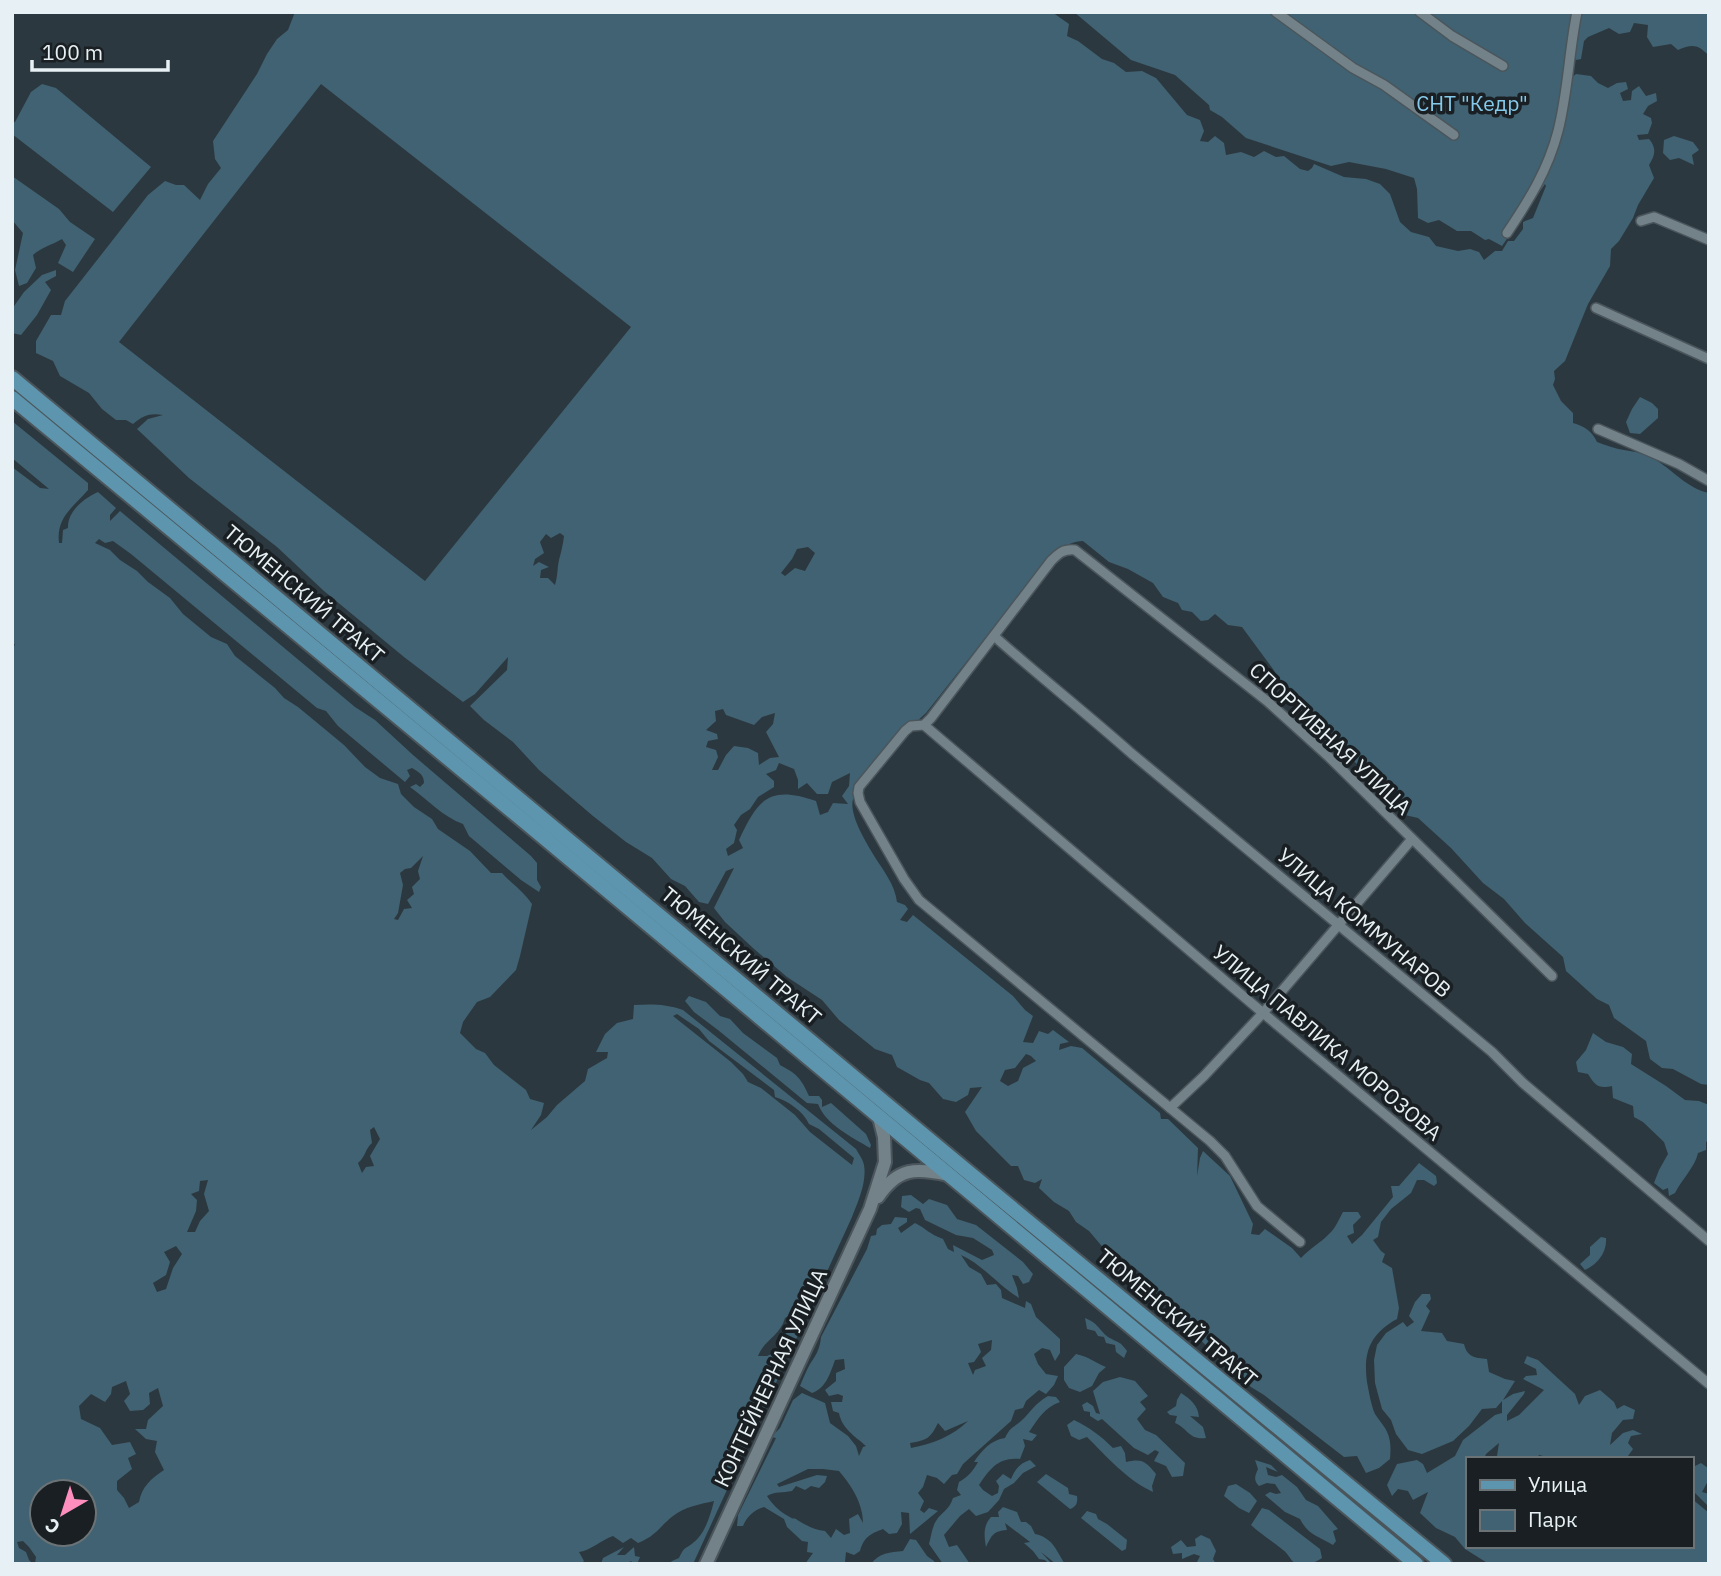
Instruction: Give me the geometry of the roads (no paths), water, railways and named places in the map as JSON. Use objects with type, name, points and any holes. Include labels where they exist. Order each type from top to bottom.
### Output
[{"type":"main road","name":"ТЮМЕНСКИЙ ТРАКТ","points":[[12,378],[1444,1564]]},
{"type":"main road","name":"ТЮМЕНСКИЙ ТРАКТ","points":[[12,398],[1416,1564]]},
{"type":"street","points":[[1276,12],[1353,68],[1384,85],[1454,135]]},
{"type":"street","points":[[1420,12],[1452,36],[1503,66]]},
{"type":"street","points":[[1507,233],[1534,192],[1558,131],[1577,12]]},
{"type":"street","points":[[1641,221],[1654,218],[1709,240]]},
{"type":"street","points":[[1597,308],[1709,359]]},
{"type":"street","points":[[1598,429],[1679,464],[1709,481]]},
{"type":"street","name":"СПОРТИВНАЯ УЛИЦА","points":[[993,636],[1051,561],[1061,551],[1075,550],[1267,701],[1329,757],[1552,976]]},
{"type":"street","points":[[993,636],[924,726],[911,726],[905,731],[859,787],[858,793],[866,814],[919,900],[1210,1141],[1225,1156],[1257,1206],[1300,1242]]},
{"type":"street","name":"УЛИЦА КОММУНАРОВ","points":[[993,636],[1492,1052],[1522,1083],[1709,1241]]},
{"type":"street","name":"УЛИЦА ПАВЛИКА МОРОЗОВА","points":[[924,726],[1263,1013],[1709,1384]]},
{"type":"street","points":[[1170,1108],[1263,1013],[1412,839]]},
{"type":"street","name":"КОНТЕЙНЕРНАЯ УЛИЦА","points":[[706,1564],[870,1209],[885,1162],[884,1138],[879,1117]]},
{"type":"street","name":"КОНТЕЙНЕРНАЯ УЛИЦА","points":[[870,1209],[891,1181],[905,1172],[928,1170],[948,1175]]},
{"type":"park label","name":"СНТ \"Кедр\"","points":[[1472,104]]}]
